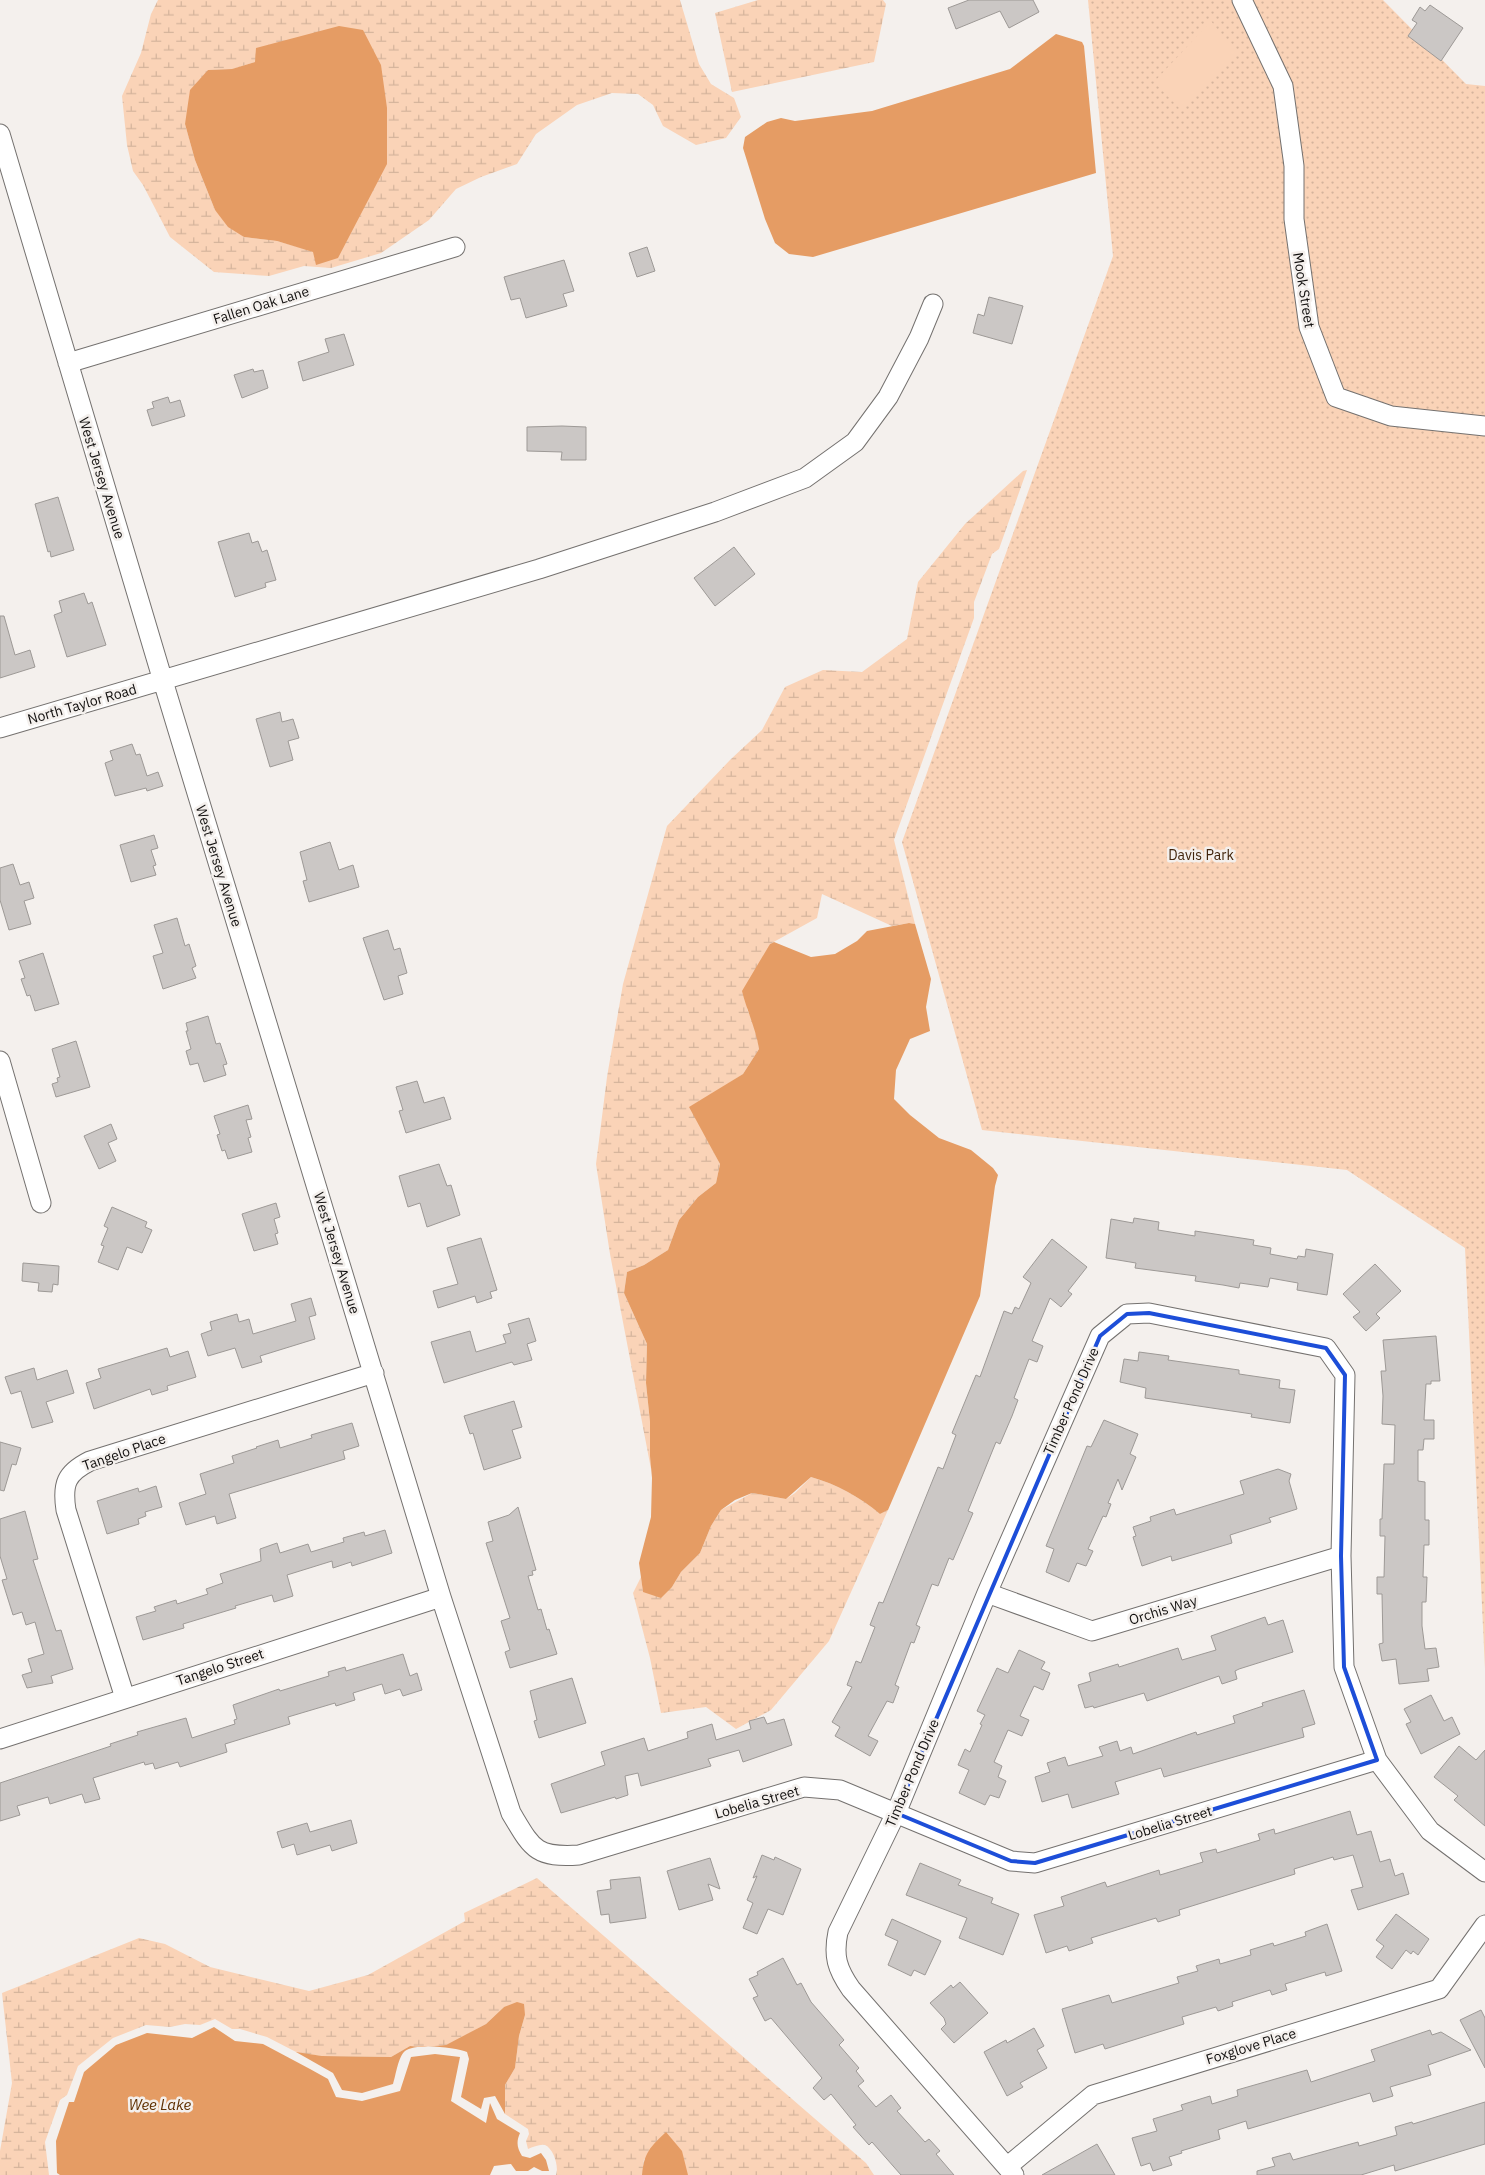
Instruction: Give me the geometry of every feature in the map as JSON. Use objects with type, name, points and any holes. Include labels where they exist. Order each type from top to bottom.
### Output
[{"type":"street","name":"Mook Street","points":[[1242,0],[1282,86],[1294,166],[1294,219],[1309,326],[1336,397],[1391,416],[1485,426]]},
{"type":"street","name":"West Jersey Avenue","points":[[0,134],[163,681],[441,1597]]},
{"type":"street","name":"Fallen Oak Lane","points":[[68,363],[455,247]]},
{"type":"street","name":"North Taylor Road","points":[[0,728],[539,570],[715,512],[805,478],[855,442],[888,397],[933,304]]},
{"type":"street","points":[[0,1061],[41,1203]]},
{"type":"street","name":"Timber Pond Drive","points":[[1011,2170],[850,1989],[836,1962],[835,1948],[838,1932],[896,1812],[987,1593],[1100,1336],[1127,1314],[1149,1313],[1326,1348],[1345,1374],[1341,1556],[1344,1667],[1377,1760],[1430,1831],[1485,1872]]},
{"type":"street","name":"Tangelo Place","points":[[125,1698],[66,1510],[64,1496],[67,1480],[76,1468],[90,1461],[374,1372]]},
{"type":"street","name":"Orchis Way","points":[[987,1593],[1092,1631],[1341,1556]]},
{"type":"street","name":"Tangelo Street","points":[[0,1739],[441,1597]]},
{"type":"street","name":"Lobelia Street","points":[[441,1597],[512,1813],[526,1837],[542,1853],[558,1856],[579,1855],[804,1787],[840,1790],[1012,1861],[1036,1863],[1377,1760]]},
{"type":"street","name":"Foxglove Place","points":[[1011,2170],[1093,2094],[1439,1989],[1485,1925]]},
{"type":"highlighted area","points":[[1149,1313],[1326,1348],[1345,1375],[1341,1556],[1344,1667],[1377,1760],[1035,1863],[1011,1861],[896,1813],[1100,1336],[1127,1314]]},
{"type":"green space","points":[[158,0],[680,0],[699,64],[711,84],[734,98],[741,117],[726,138],[696,145],[663,126],[653,105],[638,94],[612,93],[577,105],[536,134],[517,164],[481,177],[456,189],[429,220],[381,253],[331,268],[304,266],[269,276],[214,272],[170,237],[143,185],[133,171],[127,145],[122,96],[141,53],[151,14]],"holes":[[[255,62],[337,258],[277,241],[244,237],[215,210],[195,160],[185,124],[208,70],[233,69]]]},
{"type":"green space","points":[[758,0],[883,0],[886,4],[874,62],[732,92],[715,13]]},
{"type":"green space","name":"Davis Park","points":[[1088,0],[1383,0],[1466,84],[1485,86],[1485,1669],[1465,1248],[1347,1170],[982,1130],[902,842],[1113,256]]},
{"type":"green space","points":[[1211,21],[1237,55],[1181,110],[1154,82]]},
{"type":"green space","points":[[1027,470],[999,549],[992,554],[974,602],[974,618],[894,840],[915,924],[909,923],[892,926],[822,894],[817,918],[770,944],[747,1009],[756,1028],[759,1049],[743,1074],[721,1088],[708,1140],[720,1164],[716,1183],[698,1197],[679,1220],[668,1250],[644,1265],[627,1272],[624,1293],[647,1344],[646,1383],[650,1422],[651,1469],[610,1254],[596,1164],[607,1077],[623,984],[667,826],[730,760],[762,730],[785,687],[823,670],[862,672],[907,639],[918,582],[965,524],[1023,471]]},
{"type":"green space","points":[[811,1477],[830,1483],[847,1492],[880,1514],[888,1510],[829,1641],[771,1710],[736,1729],[706,1707],[661,1713],[650,1658],[633,1593],[641,1577],[643,1592],[672,1587],[681,1572],[700,1553],[711,1526],[721,1510],[752,1493],[786,1499]]},
{"type":"green space","points":[[537,1878],[866,2163],[874,2175],[688,2175],[644,2159],[642,2175],[556,2175],[556,2163],[551,2150],[545,2145],[528,2149],[526,2141],[529,2134],[528,2129],[505,2114],[505,2085],[515,2068],[519,2036],[525,2015],[504,2007],[486,2024],[446,2045],[410,2046],[391,2057],[322,2056],[298,2053],[267,2037],[240,2029],[232,2029],[215,2019],[200,2025],[185,2024],[170,2027],[146,2025],[113,2038],[78,2066],[67,2095],[60,2100],[45,2142],[49,2175],[0,2175],[0,2151],[12,2083],[2,1993],[139,1938],[165,1944],[210,1967],[309,1991],[368,1975],[465,1921],[464,1913]]},
{"type":"water","points":[[339,26],[363,30],[381,65],[387,108],[387,164],[338,258],[316,265],[313,252],[277,241],[244,237],[228,227],[215,210],[195,160],[185,124],[190,90],[208,70],[232,69],[255,62],[256,48]]},
{"type":"water","points":[[1056,34],[1082,42],[1084,46],[1096,173],[813,257],[789,254],[775,243],[765,219],[743,148],[745,137],[767,122],[781,118],[795,121],[872,111],[1010,69]]},
{"type":"water","points":[[909,923],[915,924],[931,979],[926,1007],[930,1031],[910,1039],[896,1070],[894,1099],[910,1115],[939,1138],[971,1150],[993,1168],[998,1175],[980,1296],[888,1510],[880,1514],[847,1492],[830,1483],[811,1477],[786,1499],[752,1493],[735,1500],[721,1510],[711,1526],[700,1553],[681,1572],[672,1587],[661,1598],[643,1592],[639,1563],[651,1517],[652,1478],[650,1422],[646,1383],[647,1344],[624,1293],[627,1272],[644,1265],[668,1250],[679,1220],[698,1197],[716,1183],[720,1164],[689,1107],[743,1074],[759,1049],[742,991],[770,944],[774,942],[811,957],[835,954],[857,941],[867,931]]},
{"type":"water","points":[[517,2002],[524,2004],[525,2015],[519,2036],[515,2068],[505,2085],[505,2114],[495,2096],[484,2098],[481,2109],[461,2097],[469,2059],[467,2052],[445,2047],[428,2047],[446,2045],[486,2024],[504,2007]]},
{"type":"water","name":"Wee Lake","points":[[214,2027],[235,2041],[263,2044],[328,2079],[336,2097],[362,2101],[400,2091],[411,2057],[435,2054],[460,2057],[451,2101],[486,2123],[490,2103],[497,2119],[520,2133],[518,2145],[522,2156],[530,2158],[541,2153],[546,2160],[549,2171],[542,2171],[534,2167],[528,2171],[516,2171],[511,2164],[494,2166],[490,2175],[60,2175],[57,2173],[56,2141],[69,2102],[74,2102],[84,2072],[116,2045],[147,2033],[192,2038]]},
{"type":"water","points":[[410,2046],[420,2047],[405,2051],[399,2062],[393,2084],[362,2093],[342,2090],[333,2073],[296,2052],[322,2056],[391,2057]]},
{"type":"water","points":[[666,2132],[682,2151],[688,2175],[642,2175],[646,2156]]},
{"type":"building","points":[[969,0],[1033,0],[1039,12],[1009,28],[1000,11],[956,29],[948,8]]},
{"type":"building","points":[[1430,5],[1463,28],[1441,61],[1408,36],[1417,23],[1412,20],[1420,7],[1425,11]]},
{"type":"building","points":[[647,247],[655,271],[637,277],[629,253]]},
{"type":"building","points":[[564,260],[574,291],[563,294],[567,306],[526,318],[520,298],[511,300],[504,277]]},
{"type":"building","points":[[989,297],[1023,306],[1012,344],[973,333],[978,314],[984,316]]},
{"type":"building","points":[[344,334],[354,365],[303,381],[298,362],[329,352],[325,339]]},
{"type":"building","points":[[253,369],[254,372],[263,370],[268,388],[242,398],[234,375]]},
{"type":"building","points":[[168,397],[170,403],[180,400],[185,416],[152,426],[147,410],[154,408],[152,402]]},
{"type":"building","points":[[527,427],[586,427],[586,460],[561,460],[562,452],[527,451]]},
{"type":"building","points":[[58,497],[74,550],[51,557],[35,504]]},
{"type":"building","points":[[249,533],[252,543],[258,541],[262,552],[267,550],[276,580],[265,583],[266,587],[235,597],[218,542]]},
{"type":"building","points":[[734,547],[755,574],[715,606],[694,578]]},
{"type":"building","points":[[84,593],[88,604],[92,602],[106,645],[67,657],[54,615],[62,612],[59,601]]},
{"type":"building","points":[[0,616],[4,616],[15,655],[30,650],[35,667],[0,678]]},
{"type":"building","points":[[280,712],[282,722],[293,719],[299,738],[288,741],[293,760],[270,767],[256,719]]},
{"type":"building","points":[[132,744],[136,755],[140,754],[147,776],[158,772],[163,786],[147,791],[146,788],[115,796],[105,763],[113,760],[110,751]]},
{"type":"building","points":[[154,835],[158,848],[151,850],[156,865],[153,866],[156,875],[131,882],[120,845]]},
{"type":"building","points":[[330,842],[339,870],[353,865],[359,887],[309,902],[303,881],[307,880],[300,852]]},
{"type":"building","points":[[13,864],[20,885],[29,882],[34,898],[24,901],[31,924],[9,930],[0,900],[0,868]]},
{"type":"building","points":[[177,918],[185,946],[189,944],[196,966],[192,968],[196,978],[163,989],[153,956],[163,953],[154,925]]},
{"type":"building","points":[[388,930],[394,950],[400,948],[407,973],[398,976],[403,994],[384,1000],[363,938]]},
{"type":"building","points":[[43,953],[59,1004],[35,1011],[30,995],[27,996],[21,979],[25,978],[19,961]]},
{"type":"building","points":[[208,1016],[216,1044],[220,1043],[227,1064],[223,1065],[226,1075],[204,1082],[198,1063],[190,1065],[186,1051],[191,1049],[186,1031],[188,1031],[186,1023]]},
{"type":"building","points":[[76,1041],[90,1087],[56,1097],[52,1084],[58,1082],[57,1078],[60,1077],[52,1049]]},
{"type":"building","points":[[417,1081],[424,1103],[444,1097],[451,1119],[406,1133],[399,1111],[403,1110],[396,1087]]},
{"type":"building","points":[[248,1105],[252,1119],[246,1120],[251,1137],[248,1138],[252,1152],[228,1159],[225,1150],[222,1151],[217,1135],[220,1134],[214,1116]]},
{"type":"building","points":[[111,1124],[117,1139],[108,1143],[116,1161],[99,1169],[84,1136]]},
{"type":"building","points":[[439,1164],[447,1186],[451,1185],[460,1215],[427,1227],[420,1203],[408,1207],[399,1176]]},
{"type":"building","points":[[276,1203],[280,1217],[274,1219],[278,1233],[275,1234],[278,1244],[254,1251],[242,1214]]},
{"type":"building","points":[[112,1207],[147,1222],[145,1227],[152,1230],[142,1253],[127,1247],[118,1270],[98,1262],[104,1246],[101,1245],[108,1228],[104,1226]]},
{"type":"building","points":[[1134,1218],[1159,1222],[1158,1230],[1195,1236],[1195,1231],[1254,1240],[1253,1245],[1271,1248],[1270,1254],[1297,1259],[1298,1256],[1305,1257],[1306,1249],[1333,1254],[1327,1295],[1297,1290],[1298,1283],[1270,1278],[1268,1287],[1240,1283],[1239,1288],[1195,1281],[1196,1276],[1135,1268],[1136,1263],[1106,1258],[1111,1219],[1133,1223]]},
{"type":"building","points":[[481,1238],[497,1290],[490,1292],[492,1298],[477,1303],[475,1296],[438,1308],[433,1291],[458,1284],[447,1248]]},
{"type":"building","points":[[1052,1239],[1087,1267],[1068,1291],[1072,1294],[1061,1307],[1050,1298],[1032,1341],[1043,1346],[1037,1362],[1029,1359],[1014,1398],[1018,1400],[1012,1416],[1000,1444],[996,1442],[968,1511],[973,1513],[953,1560],[949,1558],[938,1586],[932,1584],[916,1625],[920,1627],[914,1643],[911,1642],[895,1685],[899,1687],[893,1703],[887,1701],[868,1736],[878,1741],[870,1756],[835,1736],[840,1727],[832,1722],[852,1687],[847,1685],[856,1661],[861,1663],[875,1627],[870,1625],[879,1602],[883,1603],[938,1467],[943,1469],[956,1435],[952,1433],[976,1375],[980,1377],[1004,1311],[1012,1314],[1015,1307],[1019,1309],[1031,1283],[1023,1277]]},
{"type":"building","points":[[23,1263],[59,1266],[58,1285],[53,1284],[52,1292],[38,1291],[39,1283],[22,1281]]},
{"type":"building","points":[[1375,1264],[1401,1291],[1376,1314],[1380,1318],[1366,1331],[1353,1317],[1360,1312],[1343,1294]]},
{"type":"building","points":[[311,1298],[316,1315],[309,1317],[315,1339],[260,1356],[262,1362],[242,1368],[235,1348],[208,1356],[201,1334],[212,1330],[210,1322],[237,1314],[239,1322],[249,1319],[253,1334],[296,1321],[291,1304]]},
{"type":"building","points":[[529,1318],[536,1341],[527,1344],[532,1360],[514,1365],[512,1362],[444,1383],[431,1342],[470,1331],[476,1352],[506,1343],[503,1335],[511,1333],[508,1324]]},
{"type":"building","points":[[1436,1336],[1440,1381],[1431,1381],[1431,1384],[1426,1384],[1424,1420],[1434,1420],[1434,1439],[1424,1439],[1423,1450],[1418,1450],[1418,1481],[1425,1482],[1425,1520],[1429,1520],[1429,1545],[1424,1545],[1423,1577],[1427,1577],[1426,1602],[1422,1602],[1422,1626],[1425,1649],[1436,1648],[1439,1667],[1427,1669],[1429,1681],[1399,1684],[1396,1659],[1382,1661],[1379,1644],[1383,1643],[1382,1594],[1377,1594],[1377,1577],[1384,1577],[1385,1536],[1380,1536],[1380,1519],[1382,1519],[1384,1464],[1394,1464],[1395,1425],[1382,1424],[1383,1396],[1381,1371],[1386,1371],[1383,1340]]},
{"type":"building","points":[[167,1348],[170,1357],[188,1351],[196,1377],[167,1386],[168,1390],[152,1395],[150,1389],[94,1409],[86,1383],[101,1378],[98,1369]]},
{"type":"building","points":[[1139,1352],[1169,1356],[1168,1360],[1239,1370],[1239,1374],[1280,1380],[1279,1388],[1295,1390],[1290,1423],[1251,1417],[1252,1414],[1145,1398],[1146,1388],[1120,1382],[1124,1359],[1138,1361]]},
{"type":"building","points":[[34,1368],[37,1380],[67,1370],[74,1393],[46,1402],[53,1422],[32,1428],[21,1391],[11,1394],[5,1377]]},
{"type":"building","points":[[514,1401],[522,1427],[512,1430],[521,1458],[484,1470],[473,1433],[470,1434],[464,1416]]},
{"type":"building","points":[[1104,1420],[1138,1434],[1130,1454],[1136,1457],[1122,1490],[1118,1479],[1108,1503],[1111,1504],[1106,1517],[1103,1516],[1088,1549],[1093,1551],[1086,1566],[1077,1563],[1069,1582],[1046,1572],[1054,1549],[1046,1546],[1087,1446],[1091,1447]]},
{"type":"building","points":[[352,1423],[359,1446],[343,1451],[345,1459],[229,1494],[236,1518],[217,1524],[215,1516],[186,1525],[179,1503],[206,1494],[200,1474],[234,1463],[232,1456],[256,1447],[278,1440],[280,1448],[312,1438],[311,1435]]},
{"type":"building","points":[[0,1442],[21,1448],[16,1465],[12,1464],[4,1491],[0,1490]]},
{"type":"building","points":[[1278,1469],[1291,1474],[1289,1481],[1297,1509],[1269,1518],[1271,1522],[1230,1535],[1232,1543],[1172,1561],[1171,1556],[1142,1566],[1133,1537],[1136,1536],[1133,1527],[1151,1521],[1150,1517],[1174,1509],[1176,1515],[1244,1494],[1240,1481]]},
{"type":"building","points":[[156,1486],[162,1507],[145,1512],[146,1516],[138,1519],[139,1524],[107,1534],[97,1501],[138,1488],[139,1492]]},
{"type":"building","points":[[518,1507],[536,1570],[532,1571],[533,1575],[528,1576],[538,1610],[541,1609],[557,1654],[510,1668],[505,1652],[510,1650],[501,1621],[510,1618],[486,1543],[493,1541],[488,1522],[509,1515]]},
{"type":"building","points":[[25,1511],[38,1559],[33,1560],[56,1631],[61,1630],[73,1669],[51,1676],[53,1683],[27,1688],[22,1675],[32,1672],[28,1659],[44,1654],[35,1622],[26,1625],[22,1612],[13,1615],[2,1580],[7,1579],[0,1556],[0,1519]]},
{"type":"building","points":[[385,1530],[392,1553],[352,1566],[351,1562],[333,1568],[332,1561],[287,1575],[293,1596],[274,1602],[272,1595],[183,1624],[184,1628],[143,1640],[136,1617],[156,1611],[154,1607],[176,1600],[177,1604],[208,1594],[206,1589],[223,1583],[220,1574],[261,1561],[260,1549],[277,1543],[280,1553],[308,1544],[311,1552],[344,1542],[343,1538],[364,1532],[365,1536]]},
{"type":"building","points":[[1265,1617],[1268,1625],[1283,1620],[1293,1652],[1239,1669],[1235,1671],[1237,1679],[1222,1684],[1219,1676],[1147,1701],[1144,1693],[1094,1708],[1093,1706],[1085,1708],[1078,1685],[1091,1681],[1089,1673],[1118,1664],[1119,1667],[1178,1648],[1182,1660],[1216,1650],[1211,1636]]},
{"type":"building","points":[[1019,1650],[1045,1662],[1041,1669],[1050,1673],[1043,1690],[1034,1686],[1020,1716],[1029,1720],[1022,1736],[1008,1730],[994,1762],[1002,1766],[998,1777],[1006,1781],[999,1798],[990,1795],[985,1805],[959,1793],[969,1770],[958,1765],[965,1749],[970,1752],[982,1725],[980,1724],[985,1715],[977,1711],[997,1668],[1008,1673]]},
{"type":"building","points":[[403,1654],[410,1676],[417,1673],[422,1690],[403,1696],[400,1689],[385,1694],[382,1684],[353,1693],[355,1700],[336,1706],[335,1703],[288,1717],[290,1724],[225,1744],[227,1752],[180,1767],[178,1762],[155,1769],[153,1763],[145,1765],[144,1762],[93,1778],[100,1799],[85,1803],[82,1794],[50,1804],[48,1797],[17,1806],[20,1815],[0,1821],[0,1783],[111,1746],[110,1744],[138,1735],[137,1732],[186,1718],[192,1738],[235,1724],[234,1720],[237,1719],[233,1705],[279,1689],[280,1691],[329,1676],[328,1672],[345,1667],[346,1671]]},
{"type":"building","points":[[572,1678],[586,1723],[539,1738],[534,1721],[537,1720],[530,1691]]},
{"type":"building","points":[[1304,1690],[1315,1724],[1302,1728],[1304,1737],[1164,1777],[1161,1768],[1115,1782],[1119,1794],[1072,1808],[1068,1794],[1042,1802],[1035,1777],[1050,1772],[1047,1763],[1065,1757],[1068,1766],[1103,1756],[1099,1747],[1117,1741],[1120,1751],[1131,1747],[1133,1754],[1196,1732],[1197,1735],[1235,1723],[1233,1716],[1263,1706],[1262,1703]]},
{"type":"building","points":[[1431,1695],[1444,1721],[1452,1717],[1460,1734],[1421,1754],[1406,1724],[1411,1722],[1404,1709]]},
{"type":"building","points":[[764,1717],[767,1724],[784,1719],[792,1745],[743,1762],[739,1750],[708,1759],[711,1766],[641,1786],[638,1773],[625,1776],[628,1795],[561,1813],[551,1784],[605,1765],[601,1752],[644,1738],[648,1751],[688,1738],[687,1732],[712,1724],[716,1740],[751,1729],[749,1721]]},
{"type":"building","points":[[1459,1746],[1476,1760],[1485,1750],[1485,1826],[1454,1800],[1458,1796],[1434,1777]]},
{"type":"building","points":[[1350,1811],[1357,1835],[1371,1831],[1380,1862],[1390,1859],[1395,1876],[1403,1873],[1409,1894],[1358,1910],[1351,1890],[1363,1887],[1353,1855],[1334,1860],[1333,1857],[1294,1869],[1295,1874],[1179,1910],[1180,1915],[1158,1922],[1156,1918],[1091,1938],[1093,1943],[1069,1951],[1067,1946],[1046,1953],[1034,1915],[1064,1906],[1061,1897],[1105,1882],[1107,1887],[1159,1870],[1160,1875],[1203,1862],[1200,1853],[1216,1849],[1217,1853],[1260,1840],[1258,1834],[1274,1829],[1275,1834]]},
{"type":"building","points":[[351,1820],[357,1843],[332,1851],[330,1845],[297,1855],[294,1844],[282,1848],[277,1832],[307,1823],[310,1832]]},
{"type":"building","points":[[762,1855],[774,1860],[775,1857],[801,1869],[783,1915],[768,1909],[757,1934],[743,1928],[753,1903],[747,1900],[757,1876],[753,1878]]},
{"type":"building","points":[[710,1858],[720,1889],[708,1884],[713,1900],[679,1910],[667,1871]]},
{"type":"building","points":[[920,1863],[961,1880],[958,1885],[993,1898],[991,1903],[1019,1914],[1003,1955],[959,1938],[967,1918],[906,1895]]},
{"type":"building","points":[[640,1877],[646,1918],[610,1923],[609,1914],[601,1915],[597,1891],[611,1889],[610,1880]]},
{"type":"building","points":[[1396,1914],[1429,1939],[1418,1955],[1413,1951],[1411,1954],[1406,1950],[1392,1969],[1376,1957],[1384,1946],[1376,1940]]},
{"type":"building","points":[[892,1919],[941,1941],[925,1975],[914,1970],[911,1976],[888,1965],[898,1941],[885,1935]]},
{"type":"building","points":[[1327,1924],[1342,1971],[1326,1976],[1325,1972],[1285,1984],[1287,1990],[1272,1995],[1270,1990],[1232,2002],[1233,2006],[1218,2011],[1216,2007],[1182,2017],[1184,2024],[1105,2049],[1103,2044],[1075,2053],[1062,2009],[1109,1995],[1112,2003],[1179,1983],[1177,1977],[1198,1971],[1196,1966],[1219,1959],[1220,1964],[1251,1955],[1250,1950],[1273,1943],[1274,1946],[1306,1936],[1305,1932]]},
{"type":"building","points":[[783,1958],[797,1985],[801,1983],[811,2002],[844,2040],[839,2045],[859,2068],[856,2071],[864,2081],[858,2086],[876,2107],[891,2095],[901,2108],[897,2111],[925,2142],[929,2139],[940,2151],[936,2154],[954,2175],[901,2175],[872,2142],[869,2145],[853,2127],[856,2125],[831,2094],[824,2100],[813,2088],[822,2078],[771,2018],[765,2021],[753,1998],[758,1996],[749,1979],[758,1975],[757,1972]]},
{"type":"building","points":[[960,1982],[988,2013],[954,2043],[941,2029],[946,2024],[944,2018],[930,2003],[951,1985],[953,1988]]},
{"type":"building","points":[[1481,2010],[1485,2018],[1485,2068],[1460,2020]]},
{"type":"building","points":[[1034,2028],[1044,2046],[1037,2050],[1047,2068],[1020,2083],[1023,2087],[1007,2096],[984,2052],[1006,2040],[1007,2043]]},
{"type":"building","points":[[1430,2030],[1432,2035],[1441,2032],[1471,2050],[1428,2065],[1431,2075],[1390,2087],[1393,2096],[1373,2102],[1370,2093],[1248,2129],[1246,2121],[1218,2130],[1220,2139],[1181,2151],[1182,2153],[1169,2157],[1172,2165],[1153,2171],[1150,2163],[1141,2166],[1132,2138],[1157,2131],[1153,2119],[1183,2110],[1181,2105],[1210,2096],[1212,2104],[1238,2096],[1237,2090],[1307,2070],[1311,2082],[1375,2061],[1371,2050]]},
{"type":"building","points":[[1485,2102],[1485,2144],[1395,2171],[1394,2165],[1361,2175],[1257,2175],[1257,2171],[1275,2166],[1272,2158],[1290,2153],[1293,2160],[1358,2142],[1359,2146],[1397,2135],[1395,2127],[1412,2122],[1413,2124]]},
{"type":"building","points":[[1097,2144],[1115,2175],[1042,2175]]}]
